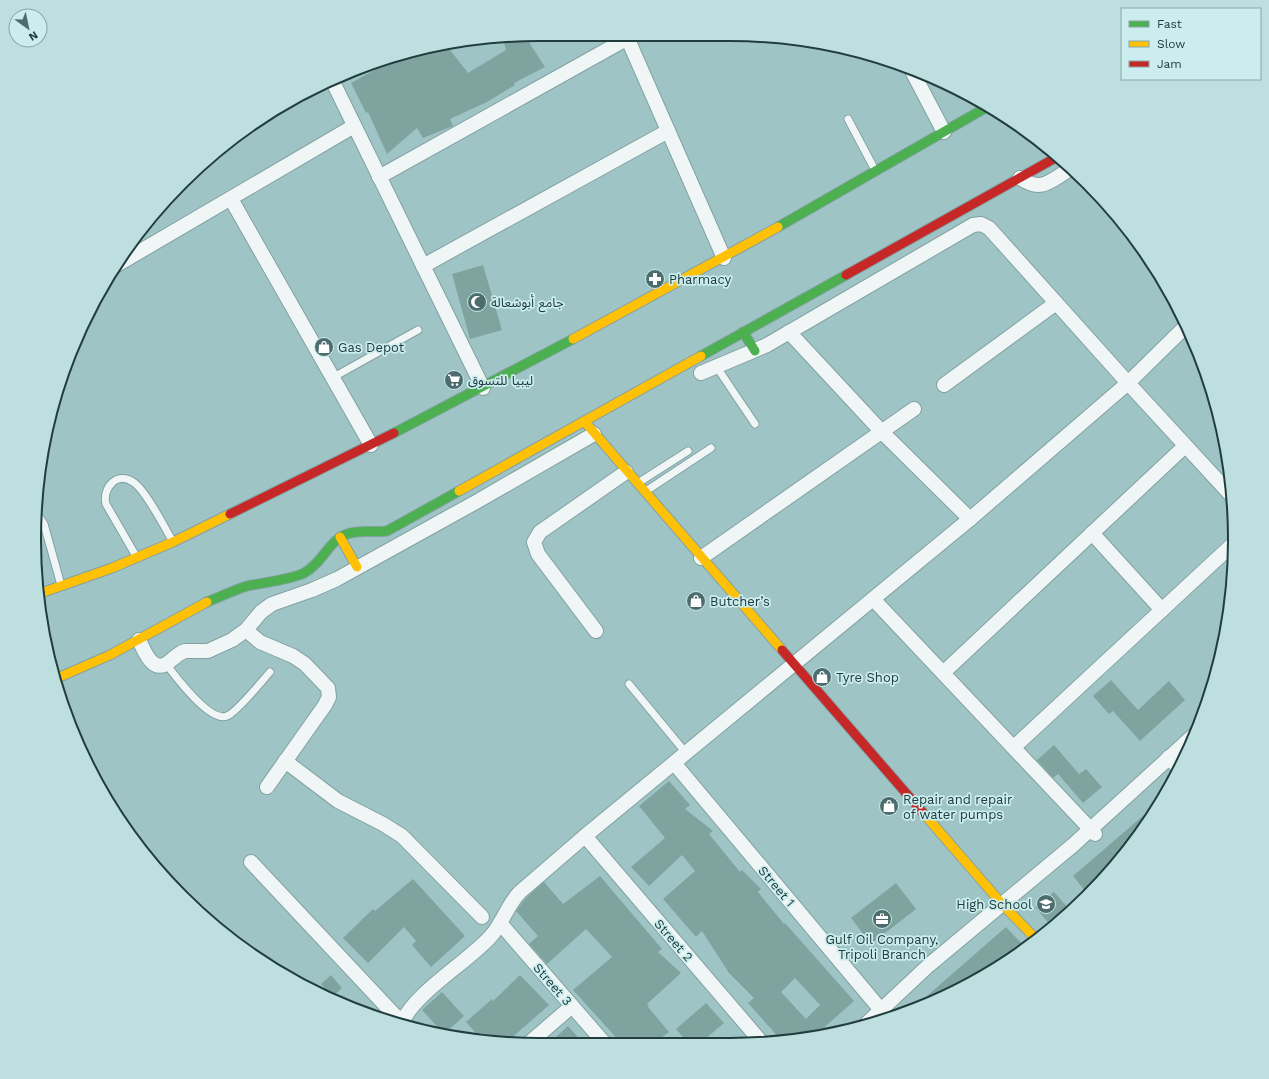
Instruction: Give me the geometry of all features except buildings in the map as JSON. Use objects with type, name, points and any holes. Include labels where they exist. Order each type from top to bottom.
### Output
[{"type":"street","points":[[379,177],[620,41]]},
{"type":"street","points":[[629,41],[724,258]]},
{"type":"street","points":[[916,77],[944,132]]},
{"type":"street","points":[[335,85],[483,388]]},
{"type":"street","points":[[44,592],[137,558],[173,542],[371,445],[483,388],[724,258],[982,110]]},
{"type":"street","points":[[128,258],[354,126]]},
{"type":"street","points":[[423,266],[668,131]]},
{"type":"street","points":[[60,677],[92,664],[139,640],[186,612],[222,595],[268,580],[304,573],[319,562],[329,547],[340,537],[353,532],[380,533],[386,531],[1052,160]]},
{"type":"street","points":[[1020,178],[1032,186],[1040,186],[1065,172]]},
{"type":"street","points":[[231,199],[371,445]]},
{"type":"street","points":[[701,373],[755,351],[977,224],[990,228],[1184,446],[1225,489]]},
{"type":"street","points":[[944,385],[1056,303]]},
{"type":"street","points":[[404,1019],[412,1006],[488,939],[500,924],[514,897],[585,836],[874,600],[970,519],[1128,383],[1182,330]]},
{"type":"street","points":[[743,332],[755,351]]},
{"type":"street","points":[[788,332],[882,432],[970,519]]},
{"type":"street","points":[[701,558],[914,409]]},
{"type":"street","points":[[584,421],[626,472],[1004,906],[1032,935]]},
{"type":"street","points":[[139,640],[153,664],[161,667],[185,651],[202,652],[213,650],[232,640],[246,630],[261,612],[272,604],[325,585],[476,502],[594,434]]},
{"type":"street","points":[[943,673],[1184,446]]},
{"type":"street","points":[[596,631],[538,554],[534,542],[540,532],[626,472]]},
{"type":"street","points":[[1092,533],[1162,610]]},
{"type":"street","points":[[340,537],[357,567]]},
{"type":"street","points":[[1014,747],[1228,549]]},
{"type":"street","points":[[874,600],[1093,831]]},
{"type":"street","points":[[246,630],[268,646],[299,659],[328,688],[328,701],[267,787]]},
{"type":"street","points":[[285,761],[338,801],[383,824],[402,836],[482,917]]},
{"type":"street","name":"Street 1","points":[[674,763],[882,1014]]},
{"type":"street","points":[[883,1014],[951,955],[1004,906],[1174,763]]},
{"type":"street","name":"Street 2","points":[[585,836],[757,1037]]},
{"type":"street","points":[[251,862],[396,1017]]},
{"type":"street","name":"Street 3","points":[[500,924],[600,1038]]},
{"type":"street","points":[[535,1038],[572,1006]]},
{"type":"lane","points":[[848,120],[876,172]]},
{"type":"lane","points":[[332,378],[418,330]]},
{"type":"lane","points":[[716,366],[755,424]]},
{"type":"lane","points":[[644,492],[711,448]]},
{"type":"lane","points":[[637,484],[688,451]]},
{"type":"lane","points":[[137,558],[104,499],[107,488],[116,480],[127,479],[137,484],[173,542]]},
{"type":"lane","points":[[42,520],[44,524],[61,587]]},
{"type":"lane","points":[[166,664],[200,703],[214,715],[221,717],[232,714],[270,672]]},
{"type":"lane","points":[[629,684],[686,753]]},
{"type":"traffic: fast","points":[[778,227],[982,110]]},
{"type":"traffic: fast","points":[[701,356],[846,275]]},
{"type":"traffic: fast","points":[[743,332],[755,351]]},
{"type":"traffic: fast","points":[[394,433],[573,339]]},
{"type":"traffic: fast","points":[[207,602],[247,586],[285,579],[304,573],[311,569],[340,537],[357,532],[387,531],[459,491]]},
{"type":"traffic: slow","points":[[573,339],[778,227]]},
{"type":"traffic: slow","points":[[459,491],[701,356]]},
{"type":"traffic: slow","points":[[584,421],[782,650]]},
{"type":"traffic: slow","points":[[44,592],[112,568],[173,542],[230,514]]},
{"type":"traffic: slow","points":[[340,537],[357,567]]},
{"type":"traffic: slow","points":[[60,677],[110,655],[207,602]]},
{"type":"traffic: slow","points":[[925,815],[1002,904],[1032,935]]},
{"type":"traffic: jam","points":[[846,275],[1052,160]]},
{"type":"traffic: jam","points":[[230,514],[394,433]]},
{"type":"traffic: jam","points":[[782,650],[925,815]]},
{"type":"place","name":"Pharmacy","points":[[655,279]]},
{"type":"place","name":"جامع أبوشعالة","points":[[477,302]]},
{"type":"place","name":"Gas Depot","points":[[324,347]]},
{"type":"place","name":"ليبيا للتسوق","points":[[454,380]]},
{"type":"place","name":"Butcher’s","points":[[696,601]]},
{"type":"place","name":"Tyre Shop","points":[[822,677]]},
{"type":"place","name":"Repair and repair of water pumps","points":[[889,806]]},
{"type":"place","name":"High School","points":[[1046,904]]},
{"type":"place","name":"Gulf Oil Company, Tripoli Branch","points":[[882,919]]}]
